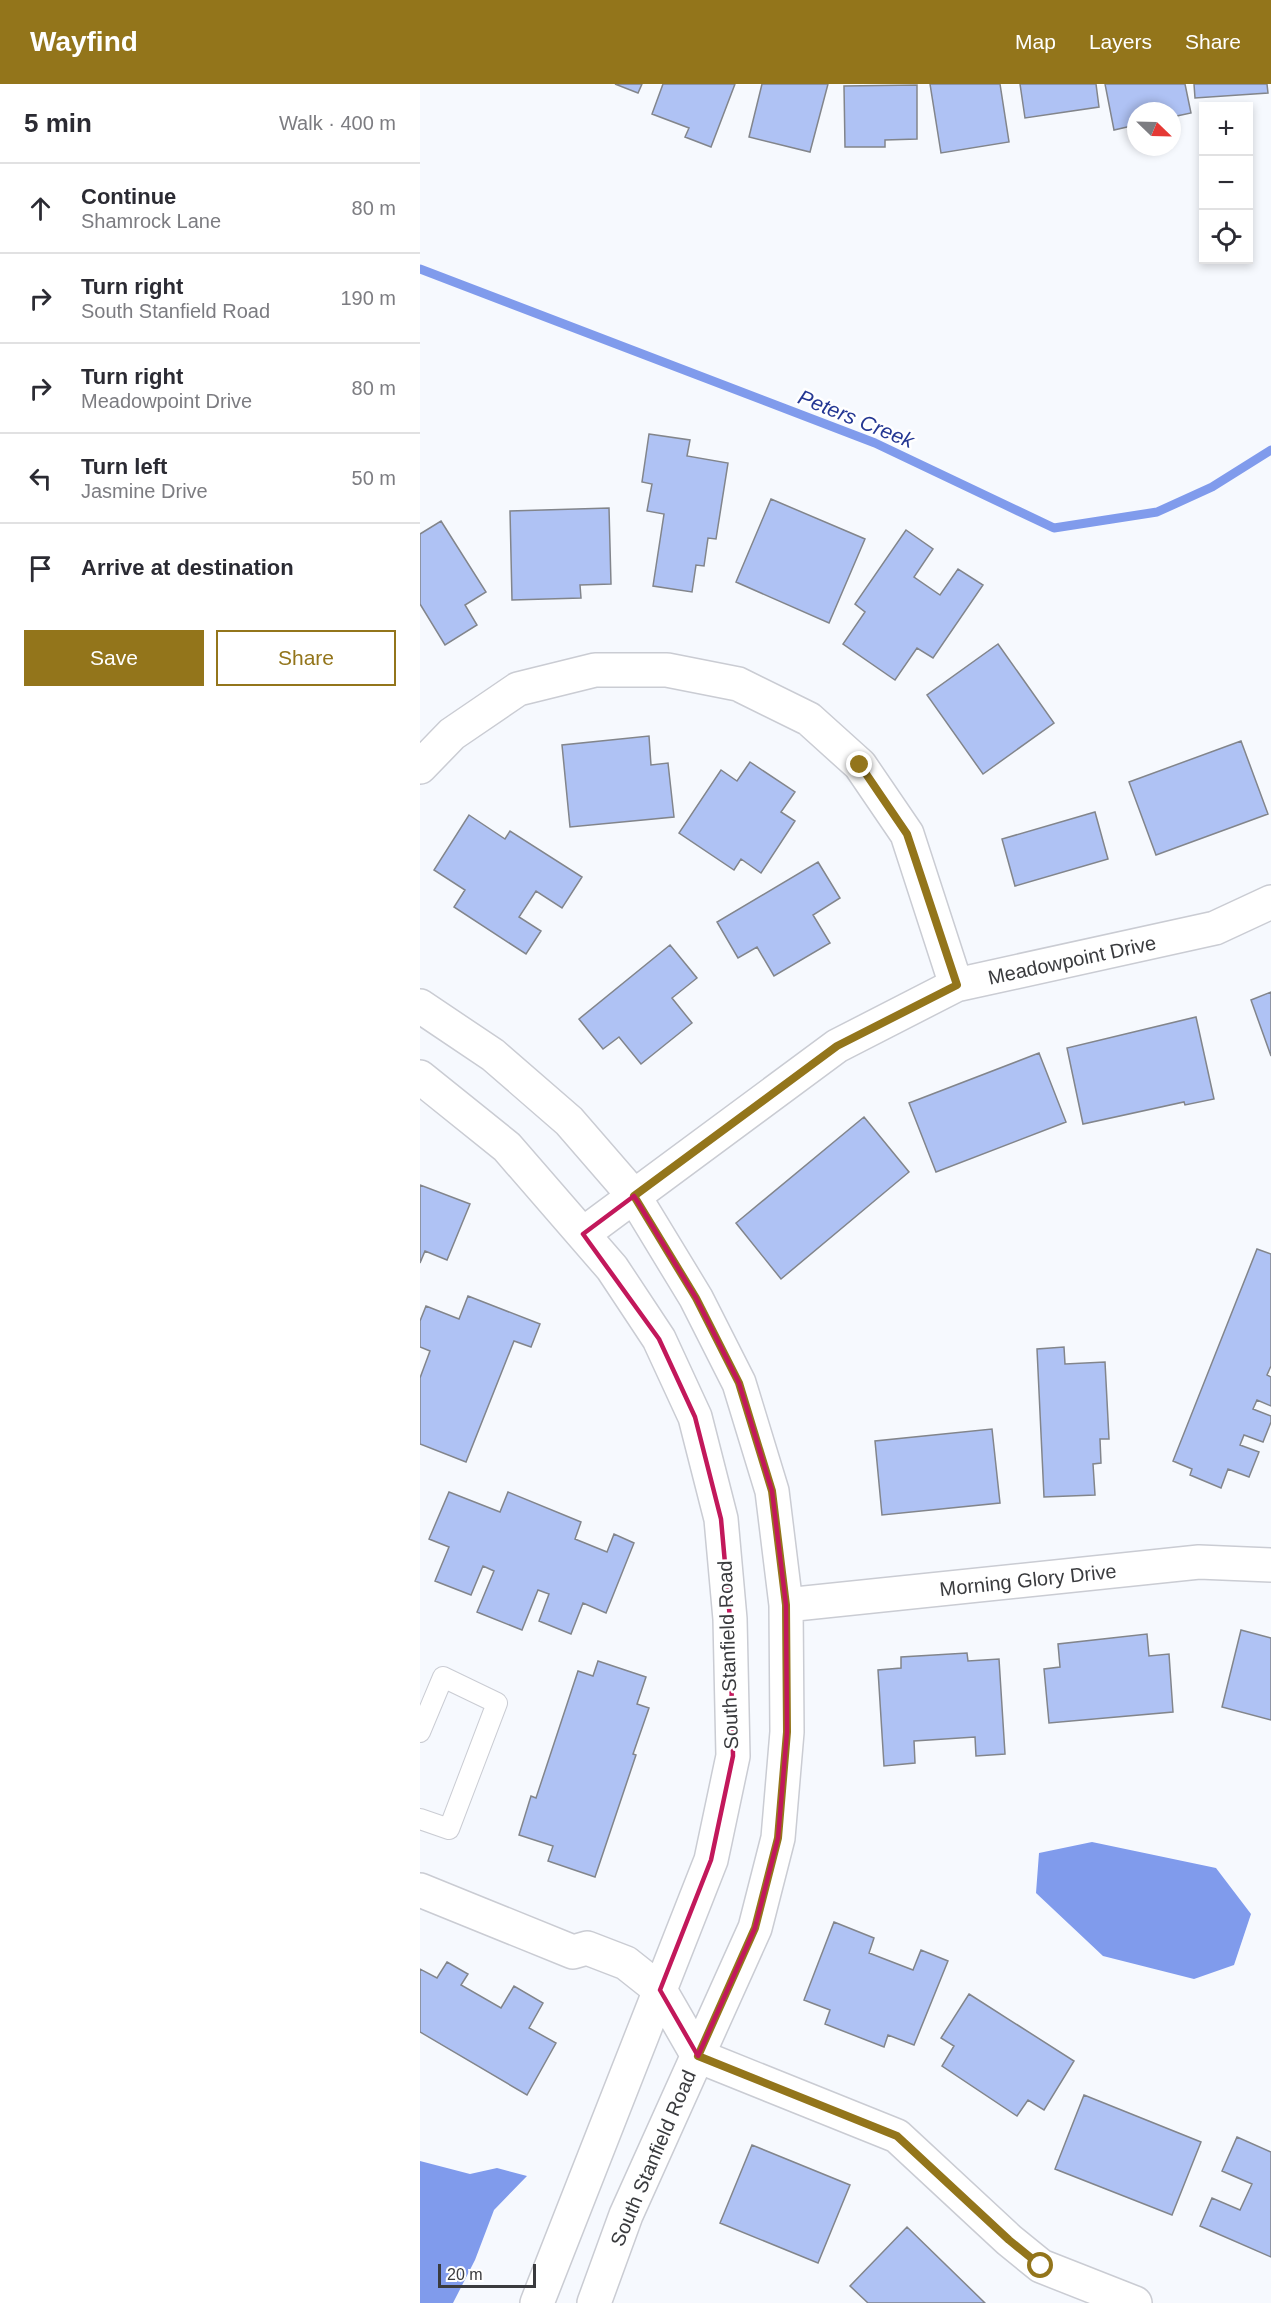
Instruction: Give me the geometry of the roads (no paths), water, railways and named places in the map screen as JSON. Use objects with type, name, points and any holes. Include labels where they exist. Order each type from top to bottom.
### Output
[{"type":"street","points":[[420,767],[452,734],[518,689],[596,670],[667,670],[738,684],[809,719],[860,765],[907,834],[957,985]]},
{"type":"street","name":"Meadowpoint Drive","points":[[583,1234],[837,1046],[957,985],[1215,928],[1271,902]]},
{"type":"street","name":"South Stanfield Road","points":[[420,1006],[493,1055],[569,1121],[634,1196],[696,1298],[739,1383],[772,1491],[786,1605],[787,1732],[778,1838],[755,1928],[626,2215],[594,2303]]},
{"type":"street","name":"South Stanfield Road","points":[[420,1077],[507,1147],[612,1268],[658,1339],[695,1417],[721,1519],[730,1619],[733,1756],[711,1860],[537,2303]]},
{"type":"street","name":"Morning Glory Drive","points":[[786,1605],[1199,1562],[1271,1565]]},
{"type":"street","points":[[420,1890],[573,1952],[587,1948],[626,1963],[660,1990],[698,2056],[897,2136],[1009,2240],[1041,2266],[1135,2303]]},
{"type":"lane","points":[[420,1732],[443,1677],[497,1702],[448,1829],[420,1819]]},
{"type":"water","points":[[1092,1842],[1216,1868],[1251,1914],[1234,1965],[1194,1979],[1103,1956],[1036,1893],[1039,1853]]},
{"type":"water","points":[[420,2161],[470,2174],[497,2168],[527,2176],[494,2210],[475,2260],[453,2303],[420,2303]]},
{"type":"waterway","name":"Peters Creek","points":[[420,269],[875,443],[1054,528],[1157,512],[1212,487],[1271,450]]}]
